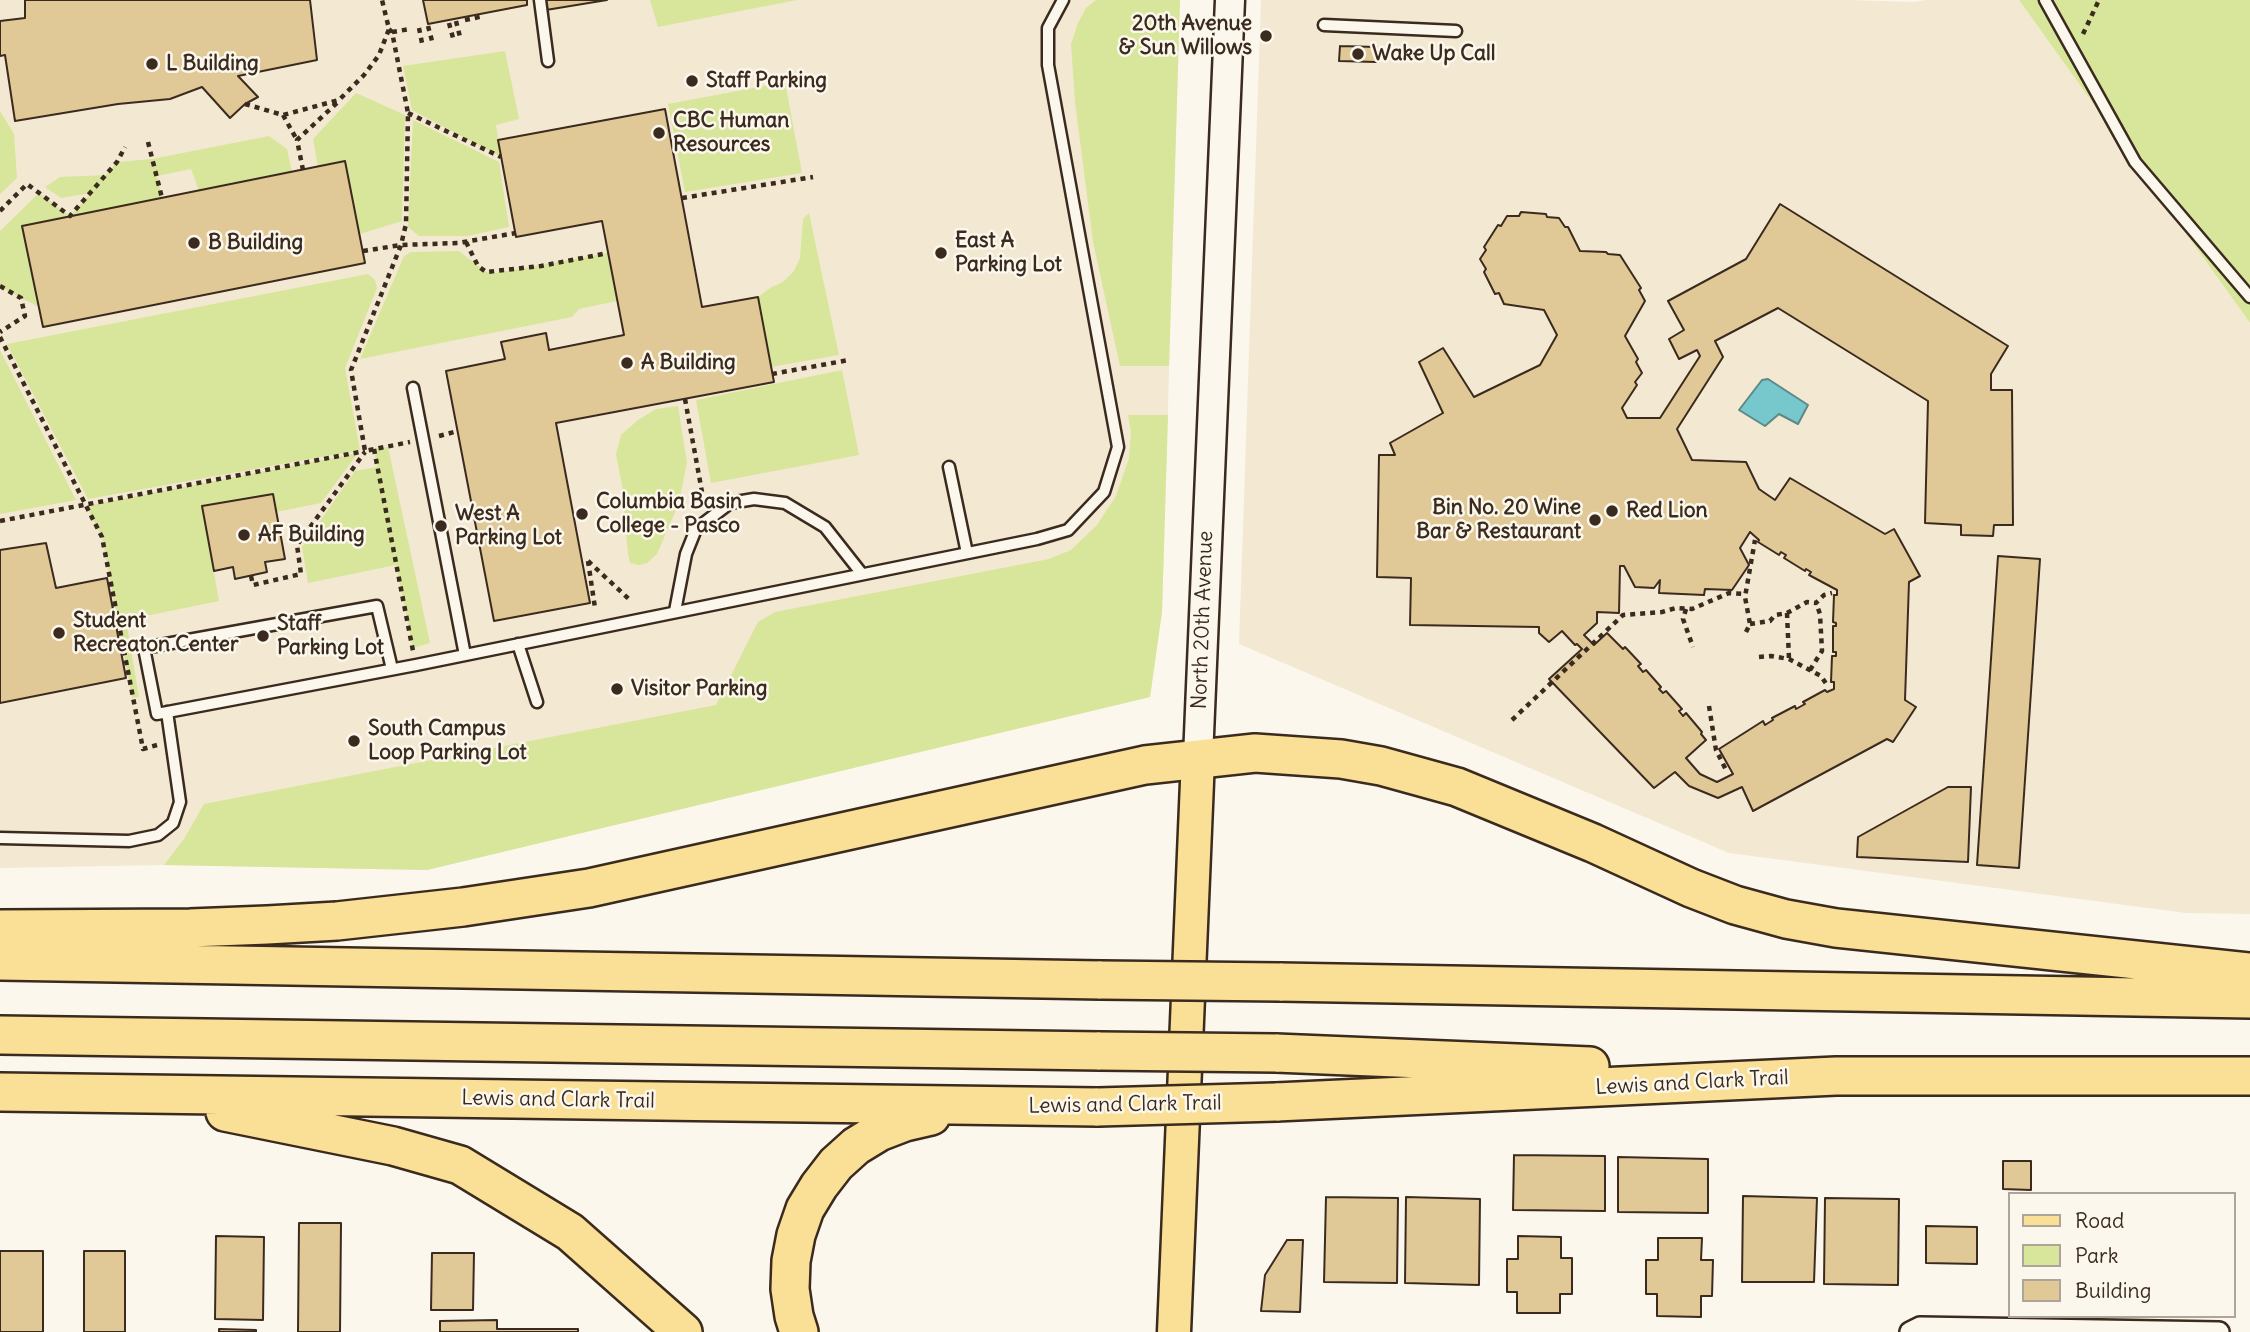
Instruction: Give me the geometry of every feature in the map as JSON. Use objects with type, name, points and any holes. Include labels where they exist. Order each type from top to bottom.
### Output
[{"type":"highway","points":[[0,929],[267,925],[349,920],[463,907],[589,888],[1145,765],[1255,753],[1354,761],[1421,776],[1524,814],[1691,888],[1735,905],[1786,919],[1836,928],[2250,972]]},
{"type":"highway","points":[[0,961],[2250,999]]},
{"type":"highway","points":[[0,1035],[1276,1053],[1836,1076]]},
{"type":"highway","name":"Lewis and Clark Trail","points":[[13,1092],[1098,1107],[1276,1102],[1836,1076],[2250,1076]]},
{"type":"highway","points":[[13,1092],[204,1108],[393,1146],[460,1165],[570,1232],[683,1332]]},
{"type":"highway","points":[[799,1332],[790,1289],[796,1235],[805,1209],[819,1186],[836,1164],[856,1146],[879,1132],[931,1116],[1098,1107]]},
{"type":"main road","name":"North 20th Avenue","points":[[1174,1332],[1230,0]]},
{"type":"street","points":[[1910,1332],[1920,1327],[2219,1332]]},
{"type":"lane","points":[[540,0],[548,61]]},
{"type":"lane","points":[[392,669],[377,606],[144,649],[157,714],[416,665],[1037,539],[1068,530],[1104,492],[1118,447],[1048,65],[1048,28],[1063,0]]},
{"type":"lane","points":[[2045,0],[2135,162],[2250,297]]},
{"type":"lane","points":[[1324,26],[1456,31]]},
{"type":"lane","points":[[413,388],[465,655]]},
{"type":"lane","points":[[950,467],[967,553]]},
{"type":"lane","points":[[675,611],[686,554],[696,529],[730,503],[754,499],[785,503],[825,527],[862,574]]},
{"type":"lane","points":[[518,643],[537,702]]},
{"type":"lane","points":[[0,838],[129,841],[158,835],[173,823],[180,802],[167,712]]},
{"type":"path","points":[[251,576],[253,585],[301,574],[297,545],[365,452],[351,370],[401,245],[406,224],[408,113],[382,0]]},
{"type":"path","points":[[2087,74],[2083,32],[2099,0]]},
{"type":"path","points":[[465,20],[484,16]]},
{"type":"path","points":[[456,21],[460,37]]},
{"type":"path","points":[[449,23],[453,38]]},
{"type":"path","points":[[428,26],[432,41]]},
{"type":"path","points":[[419,27],[422,43]]},
{"type":"path","points":[[390,31],[410,29]]},
{"type":"path","points":[[297,140],[364,75],[379,54],[390,31]]},
{"type":"path","points":[[245,104],[283,115],[339,100]]},
{"type":"path","points":[[408,113],[501,157]]},
{"type":"path","points":[[283,115],[297,140],[303,170]]},
{"type":"path","points":[[148,142],[162,198]]},
{"type":"path","points":[[0,211],[27,184],[70,216],[117,162],[125,147]]},
{"type":"path","points":[[682,198],[813,177]]},
{"type":"path","points":[[363,251],[401,245],[466,242],[516,233]]},
{"type":"path","points":[[466,242],[478,266],[486,272],[541,266],[608,253]]},
{"type":"path","points":[[0,286],[21,298],[25,316],[0,331]]},
{"type":"path","points":[[0,337],[102,537],[143,749],[172,741]]},
{"type":"path","points":[[772,374],[849,360]]},
{"type":"path","points":[[685,399],[702,492]]},
{"type":"path","points":[[0,521],[388,447]]},
{"type":"path","points":[[374,449],[416,665]]},
{"type":"path","points":[[1745,632],[1750,624],[1745,594],[1755,540]]},
{"type":"path","points":[[595,608],[588,561],[631,601]]},
{"type":"path","points":[[1512,720],[1623,615],[1662,612],[1676,608],[1692,609],[1729,593],[1745,594]]},
{"type":"path","points":[[1816,603],[1824,595],[1832,593]]},
{"type":"path","points":[[1750,624],[1770,621],[1775,615],[1787,613],[1807,602],[1816,603]]},
{"type":"path","points":[[1810,670],[1822,650],[1819,643],[1822,631],[1819,624],[1820,614],[1816,603]]},
{"type":"path","points":[[1686,609],[1683,619],[1693,647]]},
{"type":"path","points":[[1787,613],[1789,659]]},
{"type":"path","points":[[1759,657],[1789,659],[1821,676],[1827,685]]},
{"type":"path","points":[[1709,706],[1716,750],[1727,772]]},
{"type":"shaded area","name":"Columbia Basin College - Pasco","points":[[0,0],[1180,0],[1162,612],[1150,697],[427,870],[164,865],[0,868]]},
{"type":"shaded area","points":[[1261,0],[2019,0],[2250,323],[2250,914],[2186,913],[1729,853],[1239,644]]},
{"type":"green space","points":[[650,0],[797,0],[658,27]]},
{"type":"green space","points":[[1096,0],[1180,0],[1169,366],[1120,366],[1093,242],[1075,102],[1071,44],[1086,8]]},
{"type":"green space","points":[[2019,0],[2250,0],[2250,323]]},
{"type":"green space","points":[[505,51],[519,119],[496,125],[501,157],[412,110],[403,66]]},
{"type":"green space","points":[[785,82],[802,173],[685,192],[668,104]]},
{"type":"green space","points":[[356,93],[405,115],[402,221],[360,234],[345,162],[318,167],[313,139]]},
{"type":"green space","points":[[0,111],[14,134],[17,178],[0,194]]},
{"type":"green space","points":[[413,120],[499,162],[509,227],[467,236],[419,236],[408,227]]},
{"type":"green space","points":[[269,136],[287,149],[292,172],[199,191],[191,169],[157,176],[162,198],[23,226],[39,307],[0,287],[0,231],[39,193],[70,216],[91,193],[61,198],[45,187],[60,177],[106,175],[117,162],[152,159]]},
{"type":"green space","points":[[809,213],[839,355],[771,367],[758,297],[783,282],[794,271],[800,258],[803,219]]},
{"type":"green space","points":[[459,251],[486,272],[495,273],[608,253],[617,301],[579,309],[572,317],[360,359],[404,256],[411,252]]},
{"type":"green space","points":[[368,274],[375,280],[377,288],[345,368],[360,450],[88,499],[7,344]]},
{"type":"green space","points":[[0,350],[76,500],[0,514]]},
{"type":"green space","points":[[842,370],[859,455],[711,483],[696,400]]},
{"type":"green space","points":[[678,406],[687,462],[679,503],[657,554],[647,563],[630,563],[616,454],[621,435],[656,409]]},
{"type":"green space","points":[[1128,415],[1168,415],[1162,612],[1150,697],[427,870],[164,865],[184,839],[204,804],[716,705],[758,622],[775,612],[1049,559],[1071,550],[1097,525],[1116,496],[1129,458],[1131,433]]},
{"type":"green space","points":[[388,447],[430,643],[413,648],[396,565],[308,583],[302,547],[355,471],[377,467],[374,449]]},
{"type":"green space","points":[[358,453],[321,503],[276,512],[272,494],[202,506],[219,601],[126,620],[139,697],[132,698],[102,537],[86,506]]},
{"type":"water","points":[[1768,379],[1808,405],[1798,424],[1779,414],[1765,426],[1739,410],[1762,380]]},
{"type":"building","name":"L Building","points":[[25,0],[310,0],[317,60],[238,76],[258,97],[245,104],[230,118],[202,87],[170,99],[118,104],[15,121],[5,55],[0,56],[0,21],[25,18]]},
{"type":"building","points":[[423,0],[527,0],[527,5],[428,24]]},
{"type":"building","points":[[544,0],[607,0],[546,10]]},
{"type":"building","name":"Wake Up Call","points":[[1340,46],[1377,47],[1376,62],[1339,61]]},
{"type":"building","name":"A Building","points":[[665,109],[702,307],[758,297],[774,382],[556,423],[590,603],[494,621],[446,371],[505,359],[501,342],[546,333],[549,350],[624,335],[602,221],[516,237],[498,140]]},
{"type":"building","name":"B Building","points":[[345,161],[365,263],[43,327],[22,226]]},
{"type":"building","name":"Red Lion","points":[[1780,204],[2008,346],[1991,374],[1991,390],[2012,390],[2013,525],[1994,525],[1993,536],[1961,535],[1961,525],[1925,523],[1928,401],[1778,308],[1715,341],[1723,357],[1677,429],[1692,460],[1746,462],[1759,489],[1775,500],[1790,478],[1885,534],[1894,529],[1920,576],[1909,582],[1905,700],[1916,707],[1893,742],[1887,739],[1753,811],[1742,787],[1718,798],[1689,786],[1675,772],[1654,788],[1549,679],[1582,649],[1562,631],[1549,642],[1539,633],[1539,627],[1410,625],[1411,578],[1377,577],[1379,455],[1395,455],[1390,443],[1443,413],[1419,362],[1443,348],[1474,397],[1540,365],[1557,335],[1544,310],[1504,304],[1499,293],[1495,294],[1484,272],[1486,269],[1480,259],[1486,250],[1484,247],[1507,216],[1519,216],[1521,212],[1559,218],[1565,227],[1568,227],[1580,251],[1620,255],[1641,288],[1639,290],[1645,301],[1625,336],[1638,359],[1636,362],[1642,373],[1622,408],[1627,418],[1660,418],[1700,356],[1697,350],[1679,359],[1669,339],[1684,330],[1668,301],[1746,259]],"holes":[[[1750,532],[1758,542],[1779,555],[1781,552],[1786,555],[1784,558],[1811,572],[1809,575],[1837,590],[1837,595],[1834,595],[1833,622],[1836,623],[1836,626],[1833,626],[1833,652],[1836,652],[1836,656],[1832,656],[1831,682],[1834,682],[1834,689],[1827,692],[1825,690],[1796,709],[1795,706],[1772,718],[1773,720],[1765,725],[1763,721],[1719,749],[1733,774],[1717,782],[1700,774],[1686,758],[1706,740],[1686,713],[1683,716],[1679,711],[1682,709],[1666,691],[1663,693],[1646,670],[1643,672],[1638,666],[1641,664],[1607,633],[1594,645],[1584,635],[1597,623],[1597,612],[1619,613],[1620,566],[1624,566],[1635,587],[1654,588],[1660,580],[1659,593],[1704,595],[1705,589],[1732,590],[1749,565],[1740,548]]]},
{"type":"building","name":"AF Building","points":[[273,494],[285,559],[265,562],[267,572],[235,579],[233,567],[214,571],[202,506]]},
{"type":"building","name":"Student Recreaton Center","points":[[46,543],[56,588],[107,578],[126,678],[0,703],[0,550]]},
{"type":"building","points":[[1998,556],[2040,559],[2019,868],[1977,865]]},
{"type":"building","points":[[1948,787],[1971,787],[1968,862],[1857,857],[1858,837]]},
{"type":"building","points":[[1514,1155],[1605,1156],[1605,1211],[1513,1210]]},
{"type":"building","points":[[1618,1157],[1708,1159],[1708,1213],[1618,1212]]},
{"type":"building","points":[[2003,1161],[2031,1161],[2031,1190],[2003,1189]]},
{"type":"building","points":[[1743,1196],[1817,1198],[1814,1282],[1742,1282]]},
{"type":"building","points":[[1326,1197],[1398,1198],[1397,1283],[1324,1282]]},
{"type":"building","points":[[1406,1197],[1480,1199],[1479,1285],[1405,1283]]},
{"type":"building","points":[[1825,1198],[1899,1199],[1898,1285],[1824,1284]]},
{"type":"building","points":[[299,1223],[341,1223],[340,1332],[298,1332]]},
{"type":"building","points":[[1926,1226],[1977,1227],[1977,1264],[1926,1263]]},
{"type":"building","points":[[216,1236],[264,1237],[263,1320],[215,1319]]},
{"type":"building","points":[[1518,1236],[1561,1237],[1561,1258],[1572,1258],[1572,1294],[1560,1294],[1560,1313],[1517,1313],[1517,1292],[1507,1292],[1507,1259],[1518,1259]]},
{"type":"building","points":[[1658,1238],[1702,1238],[1701,1260],[1713,1260],[1712,1296],[1701,1296],[1701,1317],[1657,1316],[1657,1294],[1646,1294],[1646,1260],[1658,1260]]},
{"type":"building","points":[[1287,1240],[1303,1240],[1300,1312],[1261,1311],[1265,1275]]},
{"type":"building","points":[[0,1251],[43,1251],[43,1332],[0,1332]]},
{"type":"building","points":[[84,1251],[125,1251],[125,1332],[84,1332]]},
{"type":"building","points":[[432,1253],[474,1253],[473,1310],[431,1310]]},
{"type":"building","points":[[497,1320],[497,1329],[578,1329],[578,1332],[440,1332],[440,1321]]},
{"type":"building","points":[[219,1329],[256,1330],[256,1332],[219,1332]]},
{"type":"place","name":"20th Avenue & Sun Willows","points":[[1266,36]]},
{"type":"place","name":"Wake Up Call","points":[[1358,54]]},
{"type":"place","name":"L Building","points":[[152,64]]},
{"type":"place","name":"Staff Parking","points":[[692,81]]},
{"type":"place","name":"CBC Human Resources","points":[[659,133]]},
{"type":"place","name":"B Building","points":[[194,243]]},
{"type":"place","name":"East A Parking Lot","points":[[941,253]]},
{"type":"place","name":"A Building","points":[[627,363]]},
{"type":"place","name":"Red Lion","points":[[1612,511]]},
{"type":"place","name":"Columbia Basin College - Pasco","points":[[582,514]]},
{"type":"place","name":"Bin No. 20 Wine Bar & Restaurant","points":[[1595,520]]},
{"type":"place","name":"West A Parking Lot","points":[[441,526]]},
{"type":"place","name":"AF Building","points":[[244,535]]},
{"type":"place","name":"Student Recreaton Center","points":[[59,633]]},
{"type":"place","name":"Staff Parking Lot","points":[[263,636]]},
{"type":"place","name":"Visitor Parking","points":[[617,689]]},
{"type":"place","name":"South Campus Loop Parking Lot","points":[[354,741]]}]
